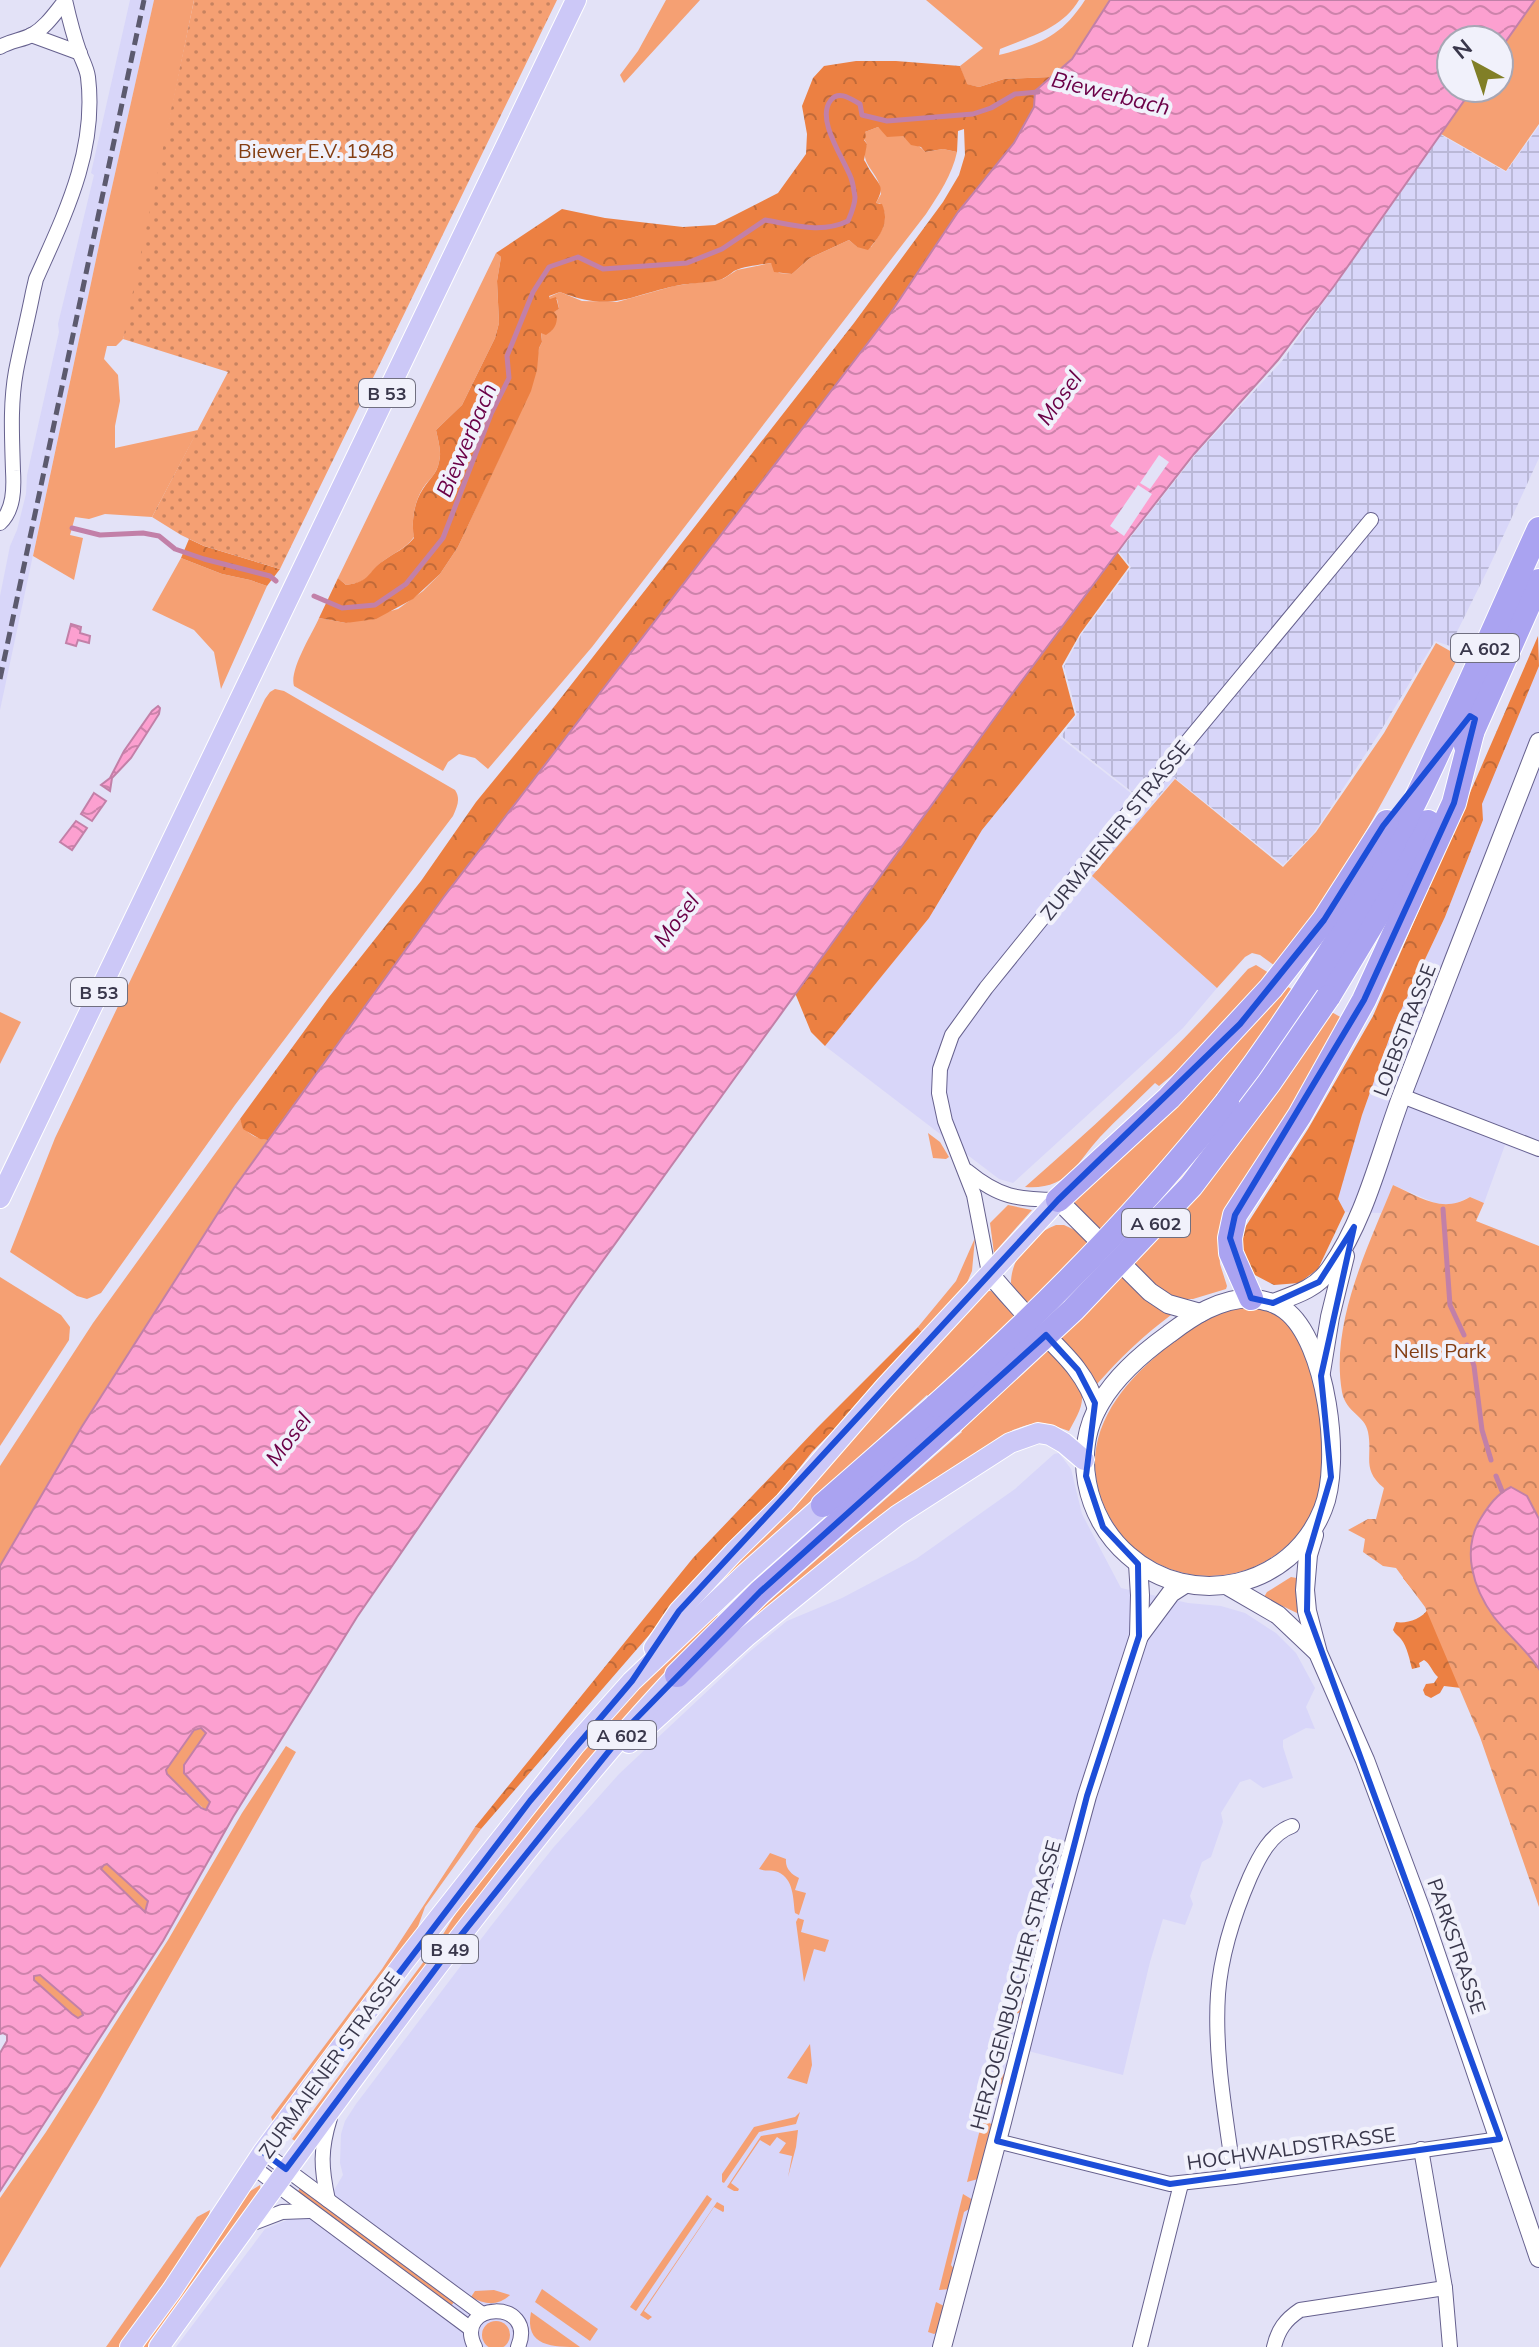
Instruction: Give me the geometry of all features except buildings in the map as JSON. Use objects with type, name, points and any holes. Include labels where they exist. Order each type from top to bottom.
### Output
[{"type":"highway","name":"A 602","points":[[823,1505],[1073,1310],[1191,1186],[1269,1083],[1416,798],[1539,529]]},
{"type":"highway","name":"A 602","points":[[1318,990],[1408,862],[1472,733],[1539,581]]},
{"type":"highway","points":[[1262,1300],[1231,1253],[1230,1238],[1235,1215],[1300,1115],[1353,1022],[1454,803],[1472,733]]},
{"type":"highway","points":[[1058,1200],[1169,1098],[1240,1024],[1341,895],[1383,826],[1430,766]]},
{"type":"highway","name":"A 602","points":[[677,1675],[944,1413]]},
{"type":"main road","name":"B 53","points":[[0,1198],[576,0]]},
{"type":"main road","name":"LOEBSTRASSE","points":[[1262,1300],[1303,1292],[1319,1282],[1354,1227],[1539,742]]},
{"type":"main road","points":[[632,1681],[679,1611],[785,1502],[854,1421],[1058,1200],[1150,1292],[1168,1304],[1200,1313]]},
{"type":"main road","points":[[1321,1376],[1330,1317],[1354,1227]]},
{"type":"main road","points":[[989,1273],[1072,1362],[1089,1386],[1097,1409]]},
{"type":"main road","points":[[1231,1300],[1262,1300],[1284,1309],[1299,1326],[1321,1376],[1330,1434],[1331,1477],[1325,1506],[1307,1539],[1275,1567],[1256,1578],[1228,1586],[1185,1584],[1161,1577],[1138,1564],[1116,1545],[1098,1517],[1090,1498],[1084,1460],[1090,1428],[1097,1409],[1112,1387],[1158,1342],[1214,1305],[1231,1300]]},
{"type":"main road","points":[[570,1797],[746,1637],[898,1515],[1025,1436],[1038,1433],[1050,1435],[1084,1460]]},
{"type":"main road","name":"A 602","points":[[632,1681],[823,1505]]},
{"type":"main road","name":"PARKSTRASSE","points":[[1318,1521],[1308,1555],[1305,1590],[1318,1653],[1365,1760],[1398,1847],[1539,2258]]},
{"type":"main road","name":"HERZOGENBUSCHER STRASSE","points":[[942,2347],[1087,1796],[1139,1636],[1138,1564]]},
{"type":"main road","name":"HERZOGENBUSCHER STRASSE","points":[[1139,1636],[1171,1593],[1185,1584]]},
{"type":"main road","name":"PARKSTRASSE","points":[[1228,1586],[1278,1615],[1318,1653]]},
{"type":"main road","name":"A 602","points":[[570,1797],[677,1675]]},
{"type":"main road","name":"ZURMAIENER STRASSE","points":[[130,2347],[172,2290],[258,2160],[404,1962],[575,1745],[632,1681]]},
{"type":"main road","name":"ZURMAIENER STRASSE","points":[[159,2347],[281,2176],[454,1944],[570,1797]]},
{"type":"street","points":[[0,47],[31,35],[48,21],[65,0]]},
{"type":"street","points":[[0,523],[11,504],[16,373],[36,279],[75,190],[86,151],[90,112],[88,73],[65,0]]},
{"type":"street","points":[[31,35],[80,53]]},
{"type":"street","name":"ZURMAIENER STRASSE","points":[[989,1273],[980,1221],[965,1169],[945,1121],[939,1093],[940,1069],[952,1035],[1100,847],[1371,520]]},
{"type":"street","points":[[1402,1096],[1539,1149]]},
{"type":"street","points":[[965,1169],[985,1186],[1006,1195],[1058,1200]]},
{"type":"street","points":[[1234,2177],[1218,2044],[1218,1992],[1222,1964],[1237,1907],[1256,1863],[1275,1837],[1292,1826]]},
{"type":"street","points":[[328,2200],[321,2161],[322,2146],[334,2105]]},
{"type":"street","name":"HOCHWALDSTRASSE","points":[[997,2141],[1161,2183],[1181,2184],[1500,2139]]},
{"type":"street","points":[[1421,2149],[1445,2288],[1450,2347]]},
{"type":"street","points":[[258,2160],[281,2176],[328,2200],[482,2314]]},
{"type":"street","points":[[281,2176],[309,2211],[471,2329]]},
{"type":"street","points":[[1140,2347],[1181,2184]]},
{"type":"street","points":[[245,2226],[282,2212],[309,2211]]},
{"type":"street","points":[[1274,2347],[1283,2323],[1300,2310],[1445,2288]]},
{"type":"street","points":[[475,2347],[471,2329],[482,2314],[499,2310],[511,2316],[520,2327],[518,2347]]},
{"type":"highlighted area","points":[[1470,716],[1475,719],[1454,803],[1364,1000],[1235,1215],[1230,1238],[1251,1298],[1273,1303],[1319,1282],[1354,1227],[1321,1376],[1331,1477],[1308,1555],[1307,1611],[1500,2139],[1170,2184],[997,2141],[1087,1796],[1139,1636],[1138,1564],[1103,1527],[1086,1476],[1095,1403],[1078,1370],[1046,1335],[760,1592],[630,1725],[454,1944],[286,2169],[263,2152],[530,1801],[632,1681],[679,1611],[1058,1200],[1240,1024],[1324,920],[1383,826]]},
{"type":"shaded area","points":[[130,0],[154,0],[0,710],[0,596],[10,546],[26,494],[27,475],[59,332],[58,324],[94,175],[91,173]]},
{"type":"shaded area","points":[[1539,126],[1539,458],[1450,646],[1435,641],[1314,833],[1283,865],[1175,778],[1150,806],[1061,736],[1077,715],[1064,666],[1081,635],[1131,567],[1119,552],[1196,454],[1282,361],[1441,135],[1506,172]]},
{"type":"shaded area","points":[[1539,666],[1539,1158],[1505,1145],[1484,1203],[1470,1197],[1452,1205],[1440,1205],[1393,1185],[1382,1213],[1345,1212],[1337,1199],[1362,1115],[1394,1025],[1445,917],[1483,820],[1481,804]]},
{"type":"shaded area","points":[[1058,736],[1150,808],[1092,876],[1217,988],[1183,1028],[1013,1183],[999,1179],[825,1046],[929,918],[982,830]]},
{"type":"shaded area","points":[[1059,1453],[1071,1469],[1082,1514],[1121,1588],[1188,1603],[1221,1606],[1245,1613],[1276,1633],[1296,1653],[1315,1688],[1306,1707],[1315,1729],[1306,1728],[1283,1740],[1293,1778],[1263,1788],[1250,1779],[1240,1782],[1221,1813],[1223,1822],[1211,1857],[1202,1862],[1190,1896],[1193,1904],[1185,1925],[1163,1919],[1123,2075],[1020,2049],[942,2347],[176,2347],[265,2229],[309,2211],[316,2215],[328,2200],[343,2175],[340,2163],[341,2134],[356,2104],[553,1848],[619,1774],[748,1653],[787,1621],[842,1598],[916,1559],[1015,1489]]},
{"type":"green space","points":[[154,0],[194,0],[129,319],[123,339],[116,346],[107,346],[104,359],[118,375],[120,401],[115,448],[198,430],[152,517],[105,514],[89,519],[75,517],[70,535],[83,538],[74,580],[33,556]]},
{"type":"green space","name":"Biewer E.V. 1948","points":[[194,0],[557,0],[280,569],[204,546],[152,517],[228,372],[123,339]]},
{"type":"green space","points":[[666,0],[700,0],[624,83],[620,75],[638,51]]},
{"type":"green space","points":[[926,0],[1079,0],[1054,25],[1000,49],[999,55],[1026,47],[1058,31],[1085,0],[1110,0],[1072,59],[1050,77],[1004,79],[979,87],[966,84],[960,66],[983,48]]},
{"type":"green space","points":[[1535,0],[1539,0],[1539,124],[1506,171],[1441,134],[1462,104],[1515,104],[1515,28]]},
{"type":"green space","points":[[856,61],[960,66],[967,84],[979,87],[1004,79],[1050,77],[1035,91],[1034,107],[1014,143],[958,212],[890,314],[443,898],[268,1140],[260,1139],[243,1129],[240,1119],[329,997],[421,881],[476,802],[854,323],[943,202],[959,175],[965,155],[964,129],[958,131],[957,152],[943,149],[925,152],[921,147],[911,145],[903,136],[887,137],[878,127],[865,132],[867,144],[864,160],[880,186],[876,203],[882,204],[885,217],[880,234],[868,250],[857,247],[849,240],[810,258],[792,274],[774,272],[771,263],[757,265],[738,269],[720,280],[675,286],[618,301],[593,301],[560,292],[549,296],[550,299],[556,297],[559,309],[554,312],[556,325],[546,335],[541,333],[542,342],[531,391],[458,547],[440,574],[413,599],[376,619],[346,623],[319,618],[338,578],[346,585],[360,582],[414,538],[413,519],[417,500],[440,458],[436,430],[462,405],[495,338],[499,323],[497,281],[501,257],[496,253],[562,209],[605,218],[683,227],[715,225],[778,193],[806,154],[807,134],[802,106],[813,78],[824,66]]},
{"type":"green space","points":[[878,127],[888,136],[903,136],[925,152],[943,149],[957,152],[940,192],[592,647],[488,769],[475,758],[459,754],[448,762],[443,771],[294,686],[298,662],[319,618],[346,623],[398,609],[440,574],[458,547],[530,391],[542,342],[541,332],[546,334],[552,330],[553,312],[559,309],[557,299],[549,297],[560,292],[582,301],[617,302],[674,286],[723,279],[737,270],[771,263],[779,273],[792,274],[810,258],[849,240],[857,247],[871,247],[881,231],[885,214],[880,203],[876,203],[881,194],[880,186],[867,164],[864,139],[865,132]]},
{"type":"green space","points":[[496,253],[501,257],[497,281],[499,323],[495,338],[462,405],[436,430],[440,458],[417,499],[413,519],[414,537],[365,579],[346,585],[338,578]]},
{"type":"green space","points":[[189,539],[280,569],[267,586],[222,574],[181,558]]},
{"type":"green space","points":[[1117,552],[1129,567],[1080,634],[1062,666],[1075,715],[982,830],[929,918],[825,1046],[811,1032],[795,993]]},
{"type":"green space","points":[[181,558],[222,574],[267,586],[221,689],[214,652],[194,630],[152,610]]},
{"type":"green space","points":[[1538,636],[1539,666],[1482,804],[1483,820],[1445,917],[1394,1025],[1362,1115],[1338,1199],[1345,1212],[1318,1269],[1299,1283],[1274,1285],[1253,1274],[1239,1247],[1244,1229],[1308,1129],[1373,1016]]},
{"type":"green space","points":[[1436,643],[1459,656],[1352,855],[1275,966],[1252,953],[1217,988],[1092,876],[1175,779],[1283,867],[1316,832],[1384,733]]},
{"type":"green space","points":[[275,689],[284,691],[455,790],[457,806],[453,816],[235,1105],[101,1293],[87,1299],[77,1296],[10,1252],[55,1138],[265,699]]},
{"type":"green space","points":[[1256,965],[1269,973],[1182,1067],[1159,1086],[1155,1083],[1107,1130],[1070,1173],[1052,1184],[1025,1187],[1140,1082],[1248,969]]},
{"type":"green space","points":[[1288,987],[1342,1018],[1219,1249],[1226,1289],[1193,1299],[1179,1299],[1150,1283],[1073,1203],[1074,1199],[1276,994],[1280,997]]},
{"type":"green space","points":[[0,1012],[21,1022],[0,1064]]},
{"type":"green space","points":[[240,1119],[251,1134],[268,1140],[81,1428],[0,1566],[0,1466],[93,1323]]},
{"type":"green space","points":[[928,1133],[940,1142],[949,1157],[933,1158]]},
{"type":"green space","name":"Nells Park","points":[[1393,1185],[1440,1204],[1460,1202],[1470,1197],[1484,1203],[1476,1221],[1539,1246],[1539,1907],[1480,1737],[1425,1607],[1396,1568],[1383,1566],[1363,1552],[1365,1539],[1348,1530],[1368,1519],[1376,1519],[1384,1488],[1370,1469],[1366,1426],[1344,1399],[1341,1339],[1354,1286]]},
{"type":"green space","points":[[1008,1205],[1032,1210],[994,1253],[990,1223]]},
{"type":"green space","points":[[1056,1225],[1077,1231],[1171,1313],[1132,1347],[1097,1384],[1078,1356],[1031,1309],[1011,1283],[1015,1264],[1024,1248],[1039,1234]]},
{"type":"green space","points":[[975,1238],[972,1271],[966,1285],[923,1334],[918,1327],[956,1281]]},
{"type":"green space","points":[[0,1277],[61,1315],[70,1327],[69,1340],[0,1446]]},
{"type":"green space","points":[[985,1291],[991,1291],[1002,1300],[1049,1346],[1072,1374],[1082,1401],[1069,1431],[1041,1423],[1013,1430],[893,1509],[721,1644],[962,1432],[927,1395],[702,1600]]},
{"type":"green space","points":[[1240,1306],[1267,1311],[1284,1321],[1299,1341],[1307,1360],[1322,1433],[1319,1495],[1309,1518],[1295,1538],[1257,1566],[1211,1576],[1187,1574],[1144,1556],[1115,1526],[1097,1483],[1095,1460],[1098,1438],[1118,1398],[1149,1363],[1202,1322]]},
{"type":"green space","points":[[918,1327],[923,1334],[812,1452],[778,1495],[709,1566],[481,1829],[475,1827],[693,1558]]},
{"type":"green space","points":[[1411,1560],[1461,1688],[1444,1686],[1440,1693],[1431,1698],[1423,1690],[1426,1684],[1434,1683],[1438,1677],[1424,1660],[1419,1663],[1420,1667],[1412,1669],[1405,1646],[1393,1630],[1396,1622],[1414,1620],[1428,1609],[1403,1578]]},
{"type":"green space","points":[[1291,1577],[1302,1579],[1299,1614],[1264,1597]]},
{"type":"green space","points":[[716,1614],[719,1617],[298,2143],[292,2139],[439,1941],[470,1890],[541,1799],[638,1686]]},
{"type":"green space","points":[[201,1728],[206,1733],[185,1765],[184,1773],[211,1803],[206,1811],[166,1770],[194,1730]]},
{"type":"green space","points":[[286,1746],[296,1752],[98,2102],[0,2268],[0,2198],[46,2132],[168,1940],[242,1813]]},
{"type":"green space","points":[[475,1827],[481,1829],[425,1907],[416,1932],[274,2124],[271,2117],[382,1969]]},
{"type":"green space","points":[[770,1853],[786,1859],[789,1870],[799,1878],[795,1890],[806,1893],[799,1915],[795,1913],[787,1879],[778,1872],[759,1869]]},
{"type":"green space","points":[[108,1864],[148,1901],[145,1912],[101,1869]]},
{"type":"green space","points":[[798,1918],[804,1920],[801,1932],[829,1940],[825,1952],[814,1949],[804,1982],[796,1922]]},
{"type":"green space","points":[[1031,1932],[1040,1934],[1034,1960],[1021,1963],[1022,1946]]},
{"type":"green space","points":[[39,1975],[81,2010],[84,2016],[78,2018],[72,2014],[34,1980],[34,1976]]},
{"type":"green space","points":[[1013,1995],[1023,2003],[1021,2012],[1013,2015],[999,2072],[1006,2075],[1004,2083],[999,2085],[991,2083]]},
{"type":"green space","points":[[810,2044],[812,2065],[807,2084],[787,2078]]},
{"type":"green space","points":[[800,2112],[796,2124],[759,2132],[722,2182],[722,2174],[754,2127],[795,2117]]},
{"type":"green space","points":[[982,2121],[992,2124],[978,2179],[967,2182]]},
{"type":"green space","points":[[798,2130],[788,2177],[792,2156],[779,2153],[786,2143],[777,2137],[770,2146],[760,2140],[731,2183],[738,2191],[727,2187],[761,2136]]},
{"type":"green space","points":[[260,2185],[261,2191],[148,2347],[141,2347],[247,2193]]},
{"type":"green space","points":[[300,2188],[454,2302],[451,2306],[297,2193]]},
{"type":"green space","points":[[963,2194],[973,2200],[971,2208],[964,2212],[951,2265],[956,2272],[950,2289],[939,2290]]},
{"type":"green space","points":[[707,2195],[712,2199],[636,2311],[630,2307]]},
{"type":"green space","points":[[717,2202],[724,2206],[724,2211],[714,2207],[644,2311],[652,2317],[648,2320],[640,2315]]},
{"type":"green space","points":[[210,2210],[208,2220],[121,2347],[106,2347],[197,2217]]},
{"type":"green space","points":[[542,2289],[598,2329],[590,2341],[535,2302]]},
{"type":"green space","points":[[494,2290],[510,2295],[491,2303],[471,2297],[475,2291]]},
{"type":"green space","points":[[936,2302],[944,2306],[940,2331],[934,2334],[928,2332]]},
{"type":"green space","points":[[531,2312],[580,2347],[551,2345],[536,2338],[530,2324]]},
{"type":"green space","points":[[496,2321],[506,2325],[510,2335],[506,2345],[496,2349],[486,2345],[482,2335],[486,2325]]},
{"type":"water","name":"Mosel","points":[[1110,0],[1535,0],[1515,28],[1515,24],[1435,24],[1435,104],[1462,104],[1278,360],[1194,454],[1006,702],[581,1291],[357,1617],[233,1817],[163,1941],[0,2191],[0,2053],[7,2035],[0,2034],[0,1566],[81,1428],[234,1188],[443,898],[890,314],[958,212],[1014,143],[1034,107],[1035,91],[1072,59]],"holes":[[[201,1728],[206,1733],[184,1765],[184,1773],[210,1802],[206,1810],[166,1770],[194,1730]],[[107,1864],[148,1901],[145,1912],[101,1869]],[[40,1975],[81,2010],[83,2015],[78,2018],[72,2014],[34,1980],[34,1976]]]},
{"type":"water","points":[[71,624],[81,627],[80,633],[90,636],[89,643],[78,640],[76,646],[66,643]]},
{"type":"water","points":[[158,706],[159,714],[131,758],[112,778],[110,791],[101,785],[110,778],[124,751]]},
{"type":"water","points":[[94,793],[106,801],[92,821],[81,814]]},
{"type":"water","points":[[76,821],[87,828],[72,850],[60,842]]},
{"type":"water","points":[[1511,1487],[1527,1496],[1539,1519],[1539,1669],[1494,1617],[1480,1594],[1472,1569],[1475,1530],[1490,1504]]},
{"type":"pier","points":[[1159,455],[1169,462],[1150,489],[1140,483]]},
{"type":"pier","points":[[1138,485],[1152,494],[1124,536],[1110,526]]},
{"type":"waterway","name":"Biewerbach","points":[[314,596],[342,608],[375,605],[406,584],[443,538],[491,414],[509,378],[507,356],[533,292],[549,267],[578,257],[603,269],[687,263],[722,249],[765,220],[818,228],[848,221],[855,200],[853,185],[826,118],[827,108],[834,97],[845,96],[860,104],[862,115],[887,121],[973,114],[1015,94],[1038,92]]},
{"type":"waterway","name":"Biewerbach","points":[[72,528],[100,535],[143,533],[159,536],[175,549],[270,576],[276,581]]},
{"type":"waterway","points":[[1443,1209],[1450,1305],[1464,1335]]},
{"type":"waterway","points":[[1467,1345],[1474,1366],[1482,1430],[1491,1460]]},
{"type":"waterway","points":[[1496,1476],[1502,1491]]},
{"type":"railway","points":[[0,679],[144,0]]}]
